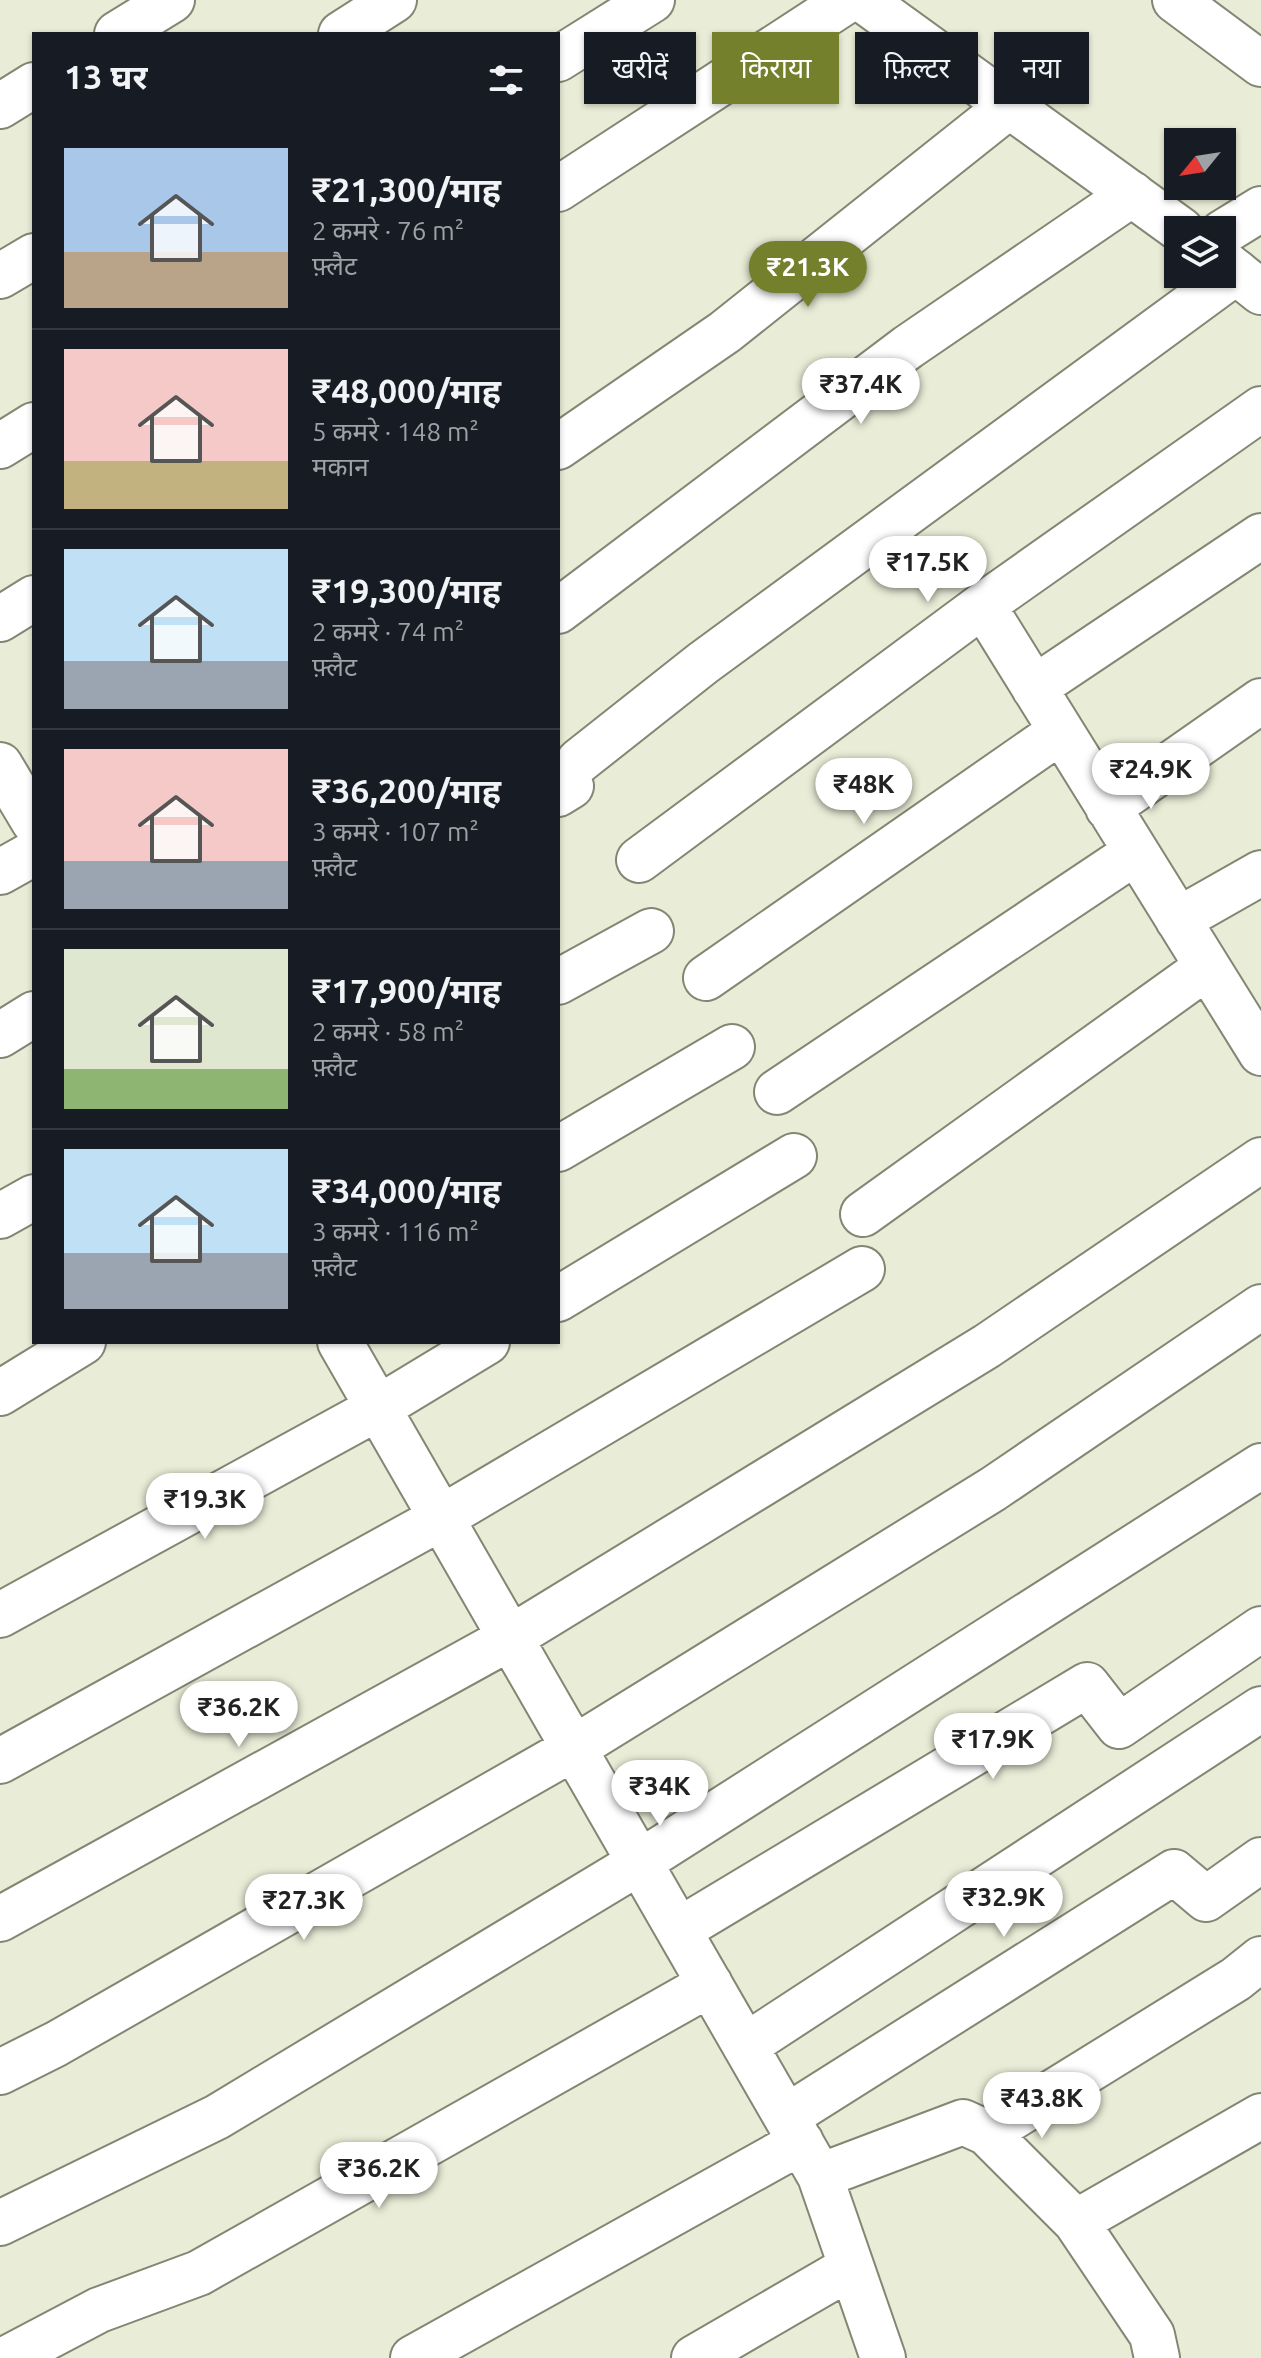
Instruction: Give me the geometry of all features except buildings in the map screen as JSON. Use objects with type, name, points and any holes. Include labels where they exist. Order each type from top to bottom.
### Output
[{"type":"street","points":[[120,32],[172,0]]},
{"type":"street","points":[[344,32],[394,0]]},
{"type":"street","points":[[560,58],[652,0]]},
{"type":"street","points":[[560,188],[848,0]]},
{"type":"street","points":[[863,0],[1164,218]]},
{"type":"street","points":[[1175,0],[1255,51]]},
{"type":"street","points":[[0,106],[32,86]]},
{"type":"street","points":[[560,446],[725,332],[1009,106]]},
{"type":"street","points":[[560,609],[908,347],[1132,194]]},
{"type":"street","points":[[1236,262],[1261,209]]},
{"type":"street","points":[[0,276],[32,257]]},
{"type":"street","points":[[569,780],[703,663],[1203,288]]},
{"type":"street","points":[[639,860],[983,605],[1261,409]]},
{"type":"street","points":[[0,446],[32,426]]},
{"type":"street","points":[[1034,688],[1261,536]]},
{"type":"street","points":[[0,619],[32,599]]},
{"type":"street","points":[[983,605],[1207,967],[1259,1044]]},
{"type":"street","points":[[1108,808],[1261,701]]},
{"type":"street","points":[[706,978],[1061,731]]},
{"type":"street","points":[[15,773],[32,817]]},
{"type":"street","points":[[777,1092],[1136,852]]},
{"type":"street","points":[[0,872],[32,854]]},
{"type":"street","points":[[1178,920],[1261,873]]},
{"type":"street","points":[[560,981],[651,931]]},
{"type":"street","points":[[863,1214],[1207,967]]},
{"type":"street","points":[[0,1035],[32,1015]]},
{"type":"street","points":[[560,1148],[732,1047]]},
{"type":"street","points":[[560,1298],[794,1156]]},
{"type":"street","points":[[0,1919],[510,1638],[987,1346],[1261,1160]]},
{"type":"street","points":[[0,1216],[32,1198]]},
{"type":"street","points":[[0,1761],[441,1518],[862,1269]]},
{"type":"street","points":[[0,2072],[56,2044],[574,1748],[993,1489],[1261,1307]]},
{"type":"street","points":[[0,1393],[80,1344]]},
{"type":"street","points":[[341,1344],[802,2145],[851,2267],[883,2358]]},
{"type":"street","points":[[0,1615],[378,1408],[484,1344]]},
{"type":"street","points":[[0,2223],[217,2117],[640,1862],[1261,1466]]},
{"type":"street","points":[[679,1930],[1087,1685],[1119,1726],[1261,1629]]},
{"type":"street","points":[[745,2046],[1261,1709]]},
{"type":"street","points":[[413,2358],[802,2145],[1174,1872],[1206,1899],[1261,1860]]},
{"type":"street","points":[[987,2133],[1236,1979],[1261,1959]]},
{"type":"street","points":[[8,2358],[99,2310],[199,2273],[710,1984]]},
{"type":"street","points":[[1076,2222],[1261,2116]]},
{"type":"street","points":[[802,2145],[963,2122],[987,2133],[1076,2222],[1152,2335],[1157,2358]]},
{"type":"street","points":[[694,2358],[851,2267]]}]
